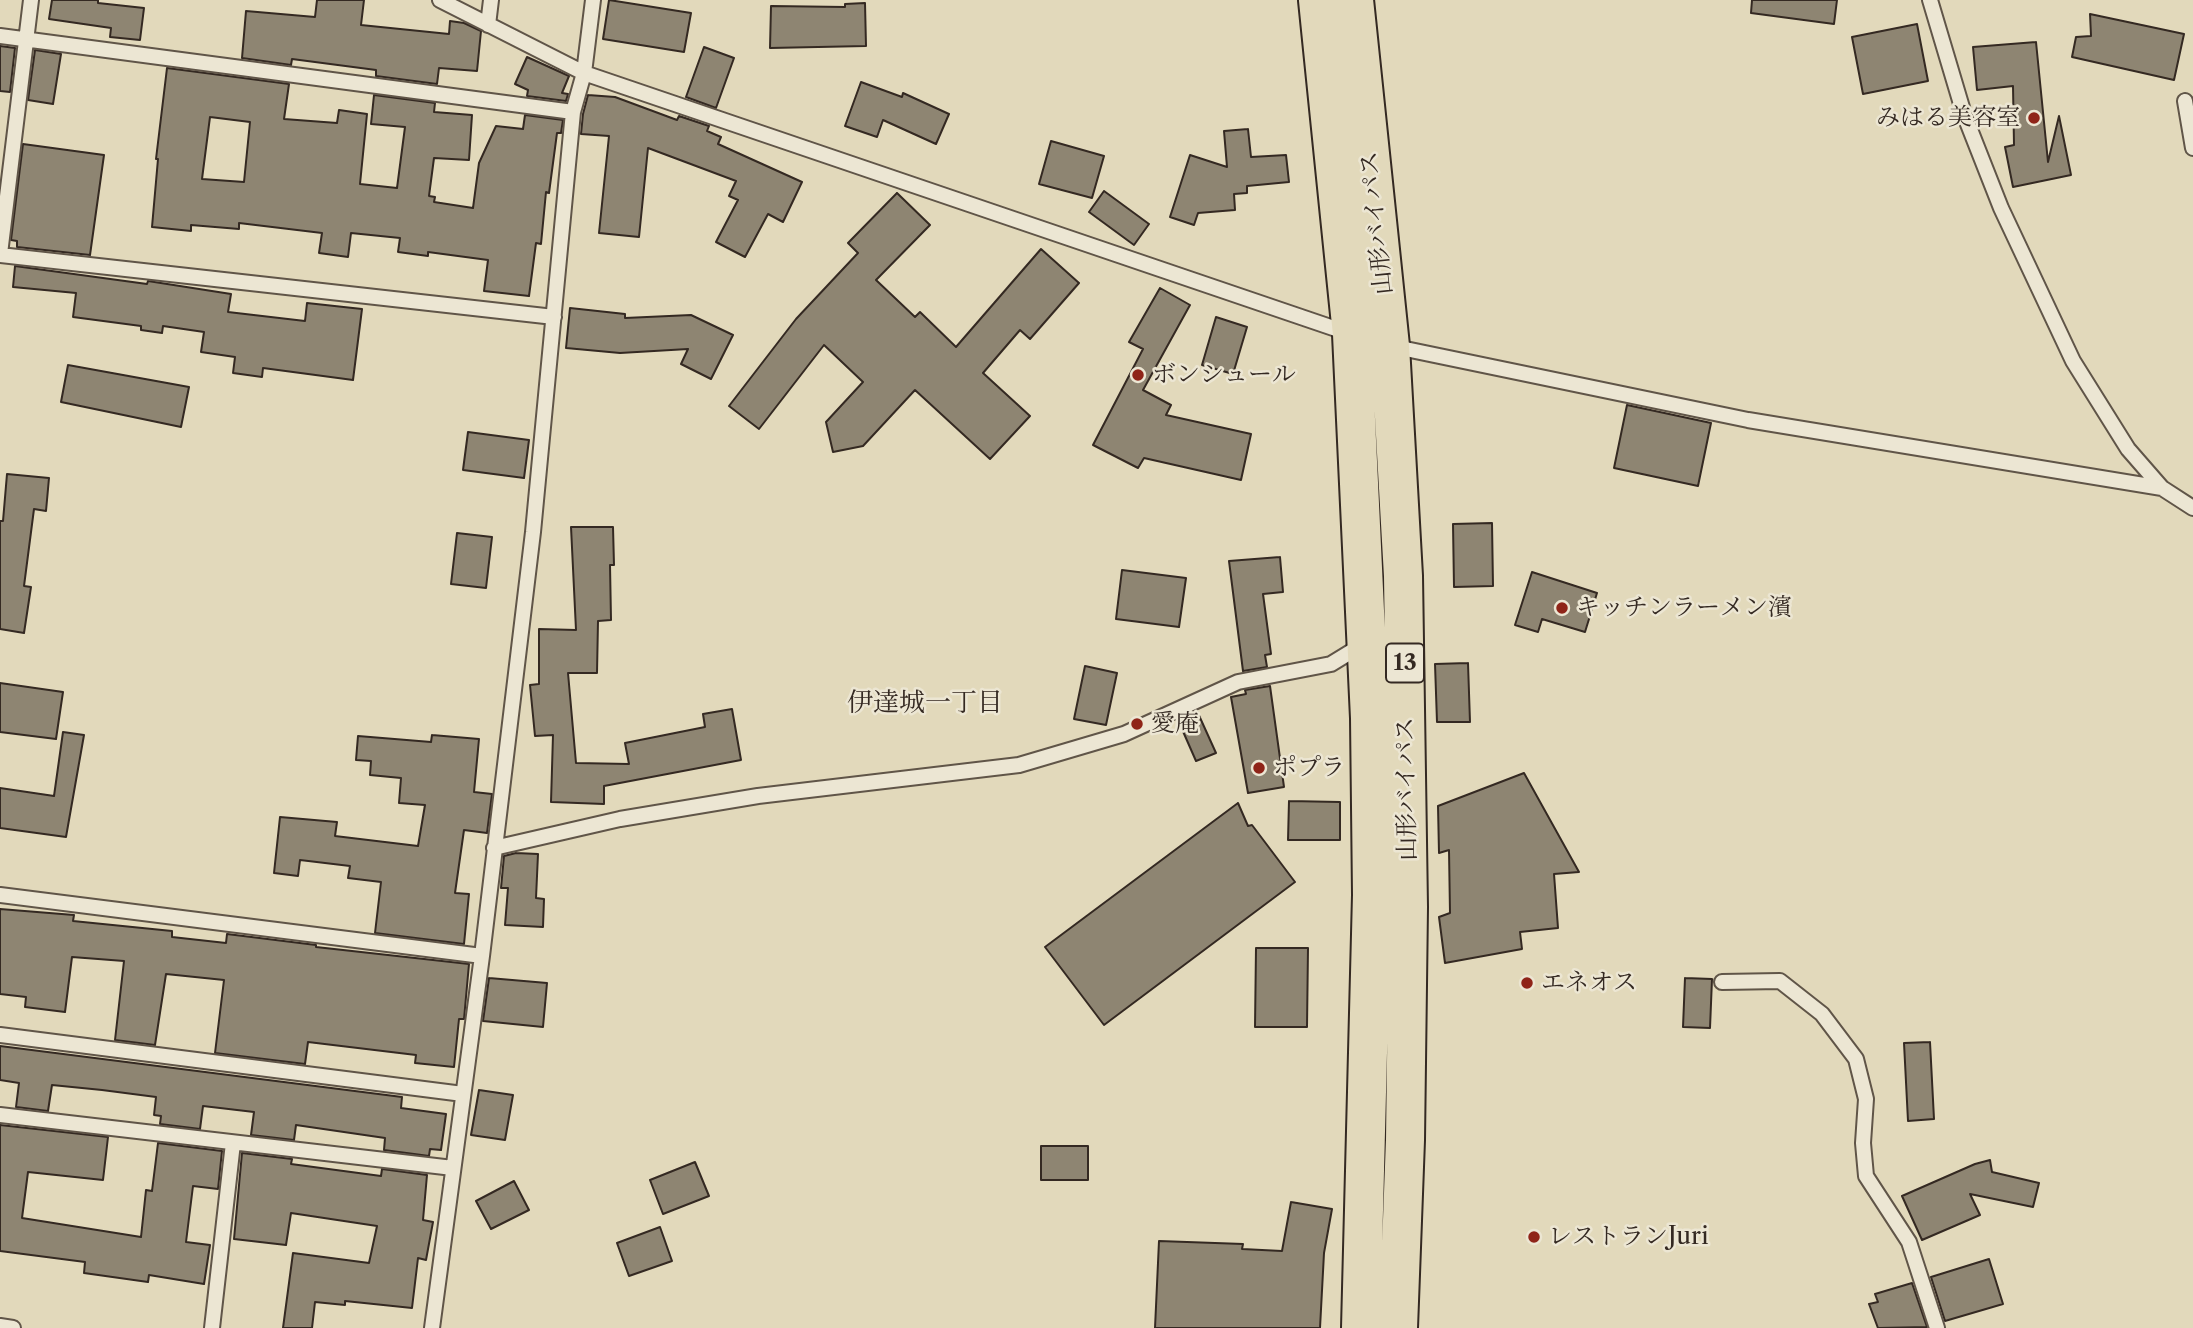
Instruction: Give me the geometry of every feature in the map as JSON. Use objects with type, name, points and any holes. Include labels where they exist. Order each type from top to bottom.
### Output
[{"type":"highway","name":"山形バイパス","points":[[1318,0],[1352,334],[1370,718],[1372,895],[1361,1328]]},
{"type":"highway","name":"山形バイパス","points":[[1354,0],[1390,346],[1403,576],[1408,907],[1405,1140],[1398,1328]]},
{"type":"lane","points":[[31,0],[0,254],[554,317]]},
{"type":"lane","points":[[440,0],[584,73],[1352,334]]},
{"type":"lane","points":[[488,25],[491,0]]},
{"type":"lane","points":[[432,1328],[482,956],[533,532],[573,112],[584,73],[593,0]]},
{"type":"lane","points":[[1930,0],[1964,114],[2001,208],[2068,349],[2128,449],[2162,488],[2193,508]]},
{"type":"lane","points":[[0,36],[573,112]]},
{"type":"lane","points":[[2185,101],[2193,148]]},
{"type":"lane","points":[[1390,346],[1748,420],[2162,488]]},
{"type":"lane","points":[[494,848],[620,820],[758,796],[1019,765],[1124,734],[1238,682],[1331,664],[1366,643]]},
{"type":"lane","points":[[0,895],[482,956]]},
{"type":"lane","points":[[1722,982],[1780,981],[1822,1014],[1856,1059],[1866,1099],[1863,1143],[1866,1176],[1909,1242],[1937,1328]]},
{"type":"lane","points":[[0,1035],[463,1094]]},
{"type":"lane","points":[[0,1115],[453,1168]]},
{"type":"lane","points":[[212,1328],[233,1143]]},
{"type":"lane","points":[[0,1326],[13,1328]]},
{"type":"building","points":[[52,0],[98,0],[98,3],[144,8],[140,40],[110,37],[111,28],[49,19]]},
{"type":"building","points":[[317,0],[364,0],[361,25],[449,34],[450,21],[464,23],[481,31],[477,71],[439,68],[437,84],[376,76],[376,70],[292,59],[291,65],[242,58],[246,11],[315,17]]},
{"type":"building","points":[[609,0],[691,13],[684,52],[603,39]]},
{"type":"building","points":[[1752,0],[1837,0],[1834,24],[1751,13]]},
{"type":"building","points":[[865,3],[866,46],[770,48],[771,6],[845,7],[845,4]]},
{"type":"building","points":[[2090,14],[2184,34],[2174,80],[2072,57],[2076,37],[2091,36]]},
{"type":"building","points":[[1917,24],[1928,81],[1863,94],[1852,37]]},
{"type":"building","points":[[2036,42],[2048,162],[2059,116],[2071,175],[2013,187],[2005,147],[2014,145],[2013,86],[1977,90],[1973,47]]},
{"type":"building","points":[[0,46],[15,48],[10,92],[0,91]]},
{"type":"building","points":[[704,47],[734,58],[716,108],[686,97]]},
{"type":"building","points":[[35,50],[61,54],[53,104],[28,100]]},
{"type":"building","points":[[527,57],[569,76],[562,93],[568,94],[566,101],[527,96],[528,90],[515,84]]},
{"type":"building","points":[[167,68],[289,84],[284,119],[337,123],[339,110],[367,114],[360,184],[397,188],[405,127],[371,124],[374,95],[435,103],[434,112],[472,115],[469,160],[434,158],[429,196],[435,197],[434,202],[473,208],[479,163],[496,126],[523,129],[525,115],[563,120],[561,133],[557,133],[549,193],[546,192],[541,244],[536,243],[529,296],[484,291],[488,260],[428,252],[428,256],[398,252],[400,238],[351,233],[348,257],[319,253],[322,233],[239,223],[239,229],[191,225],[191,231],[152,227],[156,159]],"holes":[[[210,117],[250,122],[244,182],[202,179]]]},
{"type":"building","points":[[861,82],[902,97],[903,93],[949,114],[936,144],[883,120],[877,137],[845,126]]},
{"type":"building","points":[[588,95],[615,97],[677,120],[679,116],[709,126],[707,131],[721,137],[718,144],[802,182],[783,222],[768,214],[745,257],[716,242],[738,200],[729,196],[736,181],[648,148],[639,237],[599,233],[609,136],[581,134]]},
{"type":"building","points":[[1248,129],[1251,157],[1286,155],[1289,182],[1247,186],[1247,193],[1234,194],[1235,210],[1198,213],[1194,225],[1170,217],[1190,155],[1227,167],[1224,131]]},
{"type":"building","points":[[1051,141],[1104,156],[1092,198],[1039,184]]},
{"type":"building","points":[[23,144],[104,155],[90,255],[17,247],[17,241],[11,240]]},
{"type":"building","points":[[1104,191],[1149,224],[1134,245],[1089,212]]},
{"type":"building","points":[[897,193],[930,225],[876,280],[915,317],[920,312],[956,347],[1041,249],[1079,283],[1030,339],[1020,330],[983,373],[1030,416],[990,459],[915,390],[863,446],[833,452],[826,422],[863,382],[824,345],[759,429],[729,406],[796,319],[858,253],[848,243]]},
{"type":"building","points":[[15,266],[147,284],[148,281],[231,294],[228,312],[305,321],[307,303],[362,309],[353,380],[263,368],[262,377],[233,373],[235,357],[201,352],[204,332],[163,326],[162,333],[141,330],[141,326],[73,317],[76,293],[13,287]]},
{"type":"building","points":[[1160,288],[1190,305],[1143,390],[1171,405],[1166,415],[1251,434],[1241,480],[1144,458],[1138,468],[1093,445],[1143,349],[1129,342]]},
{"type":"building","points":[[570,308],[625,314],[625,318],[691,315],[733,335],[711,379],[681,364],[688,349],[620,353],[566,348]]},
{"type":"building","points":[[1216,317],[1247,327],[1233,374],[1202,365]]},
{"type":"building","points":[[68,365],[189,387],[181,427],[61,402]]},
{"type":"building","points":[[1627,405],[1711,423],[1698,486],[1614,468]]},
{"type":"building","points":[[468,432],[529,440],[524,478],[463,470]]},
{"type":"building","points":[[7,474],[49,478],[46,511],[34,509],[24,586],[31,587],[24,633],[0,629],[0,521],[3,521]]},
{"type":"building","points":[[1492,523],[1493,586],[1454,587],[1453,524]]},
{"type":"building","points":[[571,527],[613,527],[614,565],[610,565],[611,620],[598,621],[597,673],[568,673],[576,763],[629,764],[625,743],[705,727],[703,714],[732,709],[741,760],[604,786],[604,804],[551,802],[553,735],[535,736],[530,685],[539,684],[539,629],[576,630]]},
{"type":"building","points":[[457,533],[492,537],[486,588],[451,584]]},
{"type":"building","points":[[1280,557],[1283,592],[1263,594],[1271,654],[1265,655],[1267,667],[1243,671],[1229,561]]},
{"type":"building","points":[[1122,570],[1186,578],[1179,627],[1116,619]]},
{"type":"building","points":[[1532,572],[1597,593],[1585,632],[1542,619],[1538,632],[1515,625]]},
{"type":"building","points":[[1468,663],[1470,722],[1437,722],[1435,664]]},
{"type":"building","points":[[1085,666],[1117,673],[1106,725],[1074,719]]},
{"type":"building","points":[[0,683],[63,692],[56,739],[0,732]]},
{"type":"building","points":[[1270,686],[1284,787],[1248,793],[1231,697],[1246,694],[1245,690]]},
{"type":"building","points":[[1197,711],[1216,753],[1196,761],[1178,720]]},
{"type":"building","points":[[63,732],[84,735],[66,837],[0,828],[0,788],[54,796]]},
{"type":"building","points":[[432,735],[479,739],[474,792],[492,794],[487,833],[464,830],[455,893],[469,894],[464,944],[375,933],[381,882],[348,878],[350,866],[300,860],[298,876],[274,873],[280,817],[337,822],[335,836],[418,846],[425,805],[399,803],[401,778],[370,775],[371,761],[356,760],[358,736],[431,742]]},
{"type":"building","points":[[1524,773],[1579,872],[1554,874],[1558,928],[1520,932],[1522,949],[1445,963],[1439,917],[1450,913],[1449,850],[1439,853],[1438,806]]},
{"type":"building","points":[[1289,801],[1340,802],[1340,840],[1288,840]]},
{"type":"building","points":[[1238,803],[1248,826],[1252,825],[1295,882],[1104,1025],[1045,947]]},
{"type":"building","points":[[516,853],[538,854],[536,898],[544,899],[543,927],[505,925],[508,888],[501,888],[504,856]]},
{"type":"building","points":[[0,909],[74,915],[73,921],[172,931],[172,937],[226,943],[227,934],[469,964],[464,1019],[459,1019],[454,1067],[415,1063],[416,1055],[308,1042],[305,1064],[215,1053],[224,980],[166,974],[155,1045],[115,1040],[124,961],[72,957],[65,1012],[25,1007],[26,997],[0,994]]},
{"type":"building","points":[[1256,948],[1308,948],[1307,1027],[1255,1027]]},
{"type":"building","points":[[489,978],[547,983],[543,1027],[483,1021]]},
{"type":"building","points":[[1685,978],[1712,979],[1710,1028],[1683,1027]]},
{"type":"building","points":[[1930,1042],[1934,1119],[1908,1121],[1904,1043]]},
{"type":"building","points":[[0,1046],[402,1097],[401,1108],[446,1114],[441,1150],[430,1149],[429,1156],[384,1150],[385,1138],[296,1125],[294,1140],[251,1135],[254,1112],[203,1106],[200,1129],[160,1124],[161,1116],[154,1115],[156,1097],[102,1090],[52,1085],[48,1111],[16,1107],[19,1083],[0,1080]]},
{"type":"building","points":[[479,1090],[513,1095],[505,1140],[471,1135]]},
{"type":"building","points":[[0,1125],[108,1137],[103,1180],[28,1172],[22,1218],[141,1237],[146,1190],[152,1191],[158,1143],[222,1151],[218,1189],[193,1186],[186,1242],[210,1245],[204,1284],[149,1275],[148,1282],[84,1273],[85,1262],[0,1251]]},
{"type":"building","points":[[1041,1146],[1088,1146],[1088,1180],[1041,1180]]},
{"type":"building","points":[[242,1153],[292,1159],[291,1164],[381,1176],[382,1169],[427,1175],[423,1220],[433,1222],[426,1260],[418,1258],[412,1308],[345,1301],[345,1305],[315,1302],[312,1328],[283,1328],[293,1253],[369,1263],[377,1226],[291,1213],[286,1245],[234,1239]]},
{"type":"building","points":[[1990,1160],[1992,1172],[2039,1183],[2033,1207],[1970,1194],[1980,1215],[1922,1240],[1902,1196]]},
{"type":"building","points":[[695,1162],[709,1196],[663,1214],[650,1180]]},
{"type":"building","points":[[514,1181],[529,1210],[491,1229],[476,1201]]},
{"type":"building","points":[[1291,1202],[1332,1209],[1324,1253],[1320,1328],[1155,1328],[1159,1241],[1243,1244],[1242,1249],[1282,1251]]},
{"type":"building","points":[[660,1227],[672,1261],[629,1276],[617,1243]]},
{"type":"building","points":[[1989,1259],[2003,1304],[1945,1321],[1931,1277]]},
{"type":"building","points":[[1912,1283],[1927,1327],[1878,1328],[1869,1304],[1878,1302],[1875,1294]]},
{"type":"place","name":"みはる美容室","points":[[2034,118]]},
{"type":"place","name":"ボンシュール","points":[[1138,375]]},
{"type":"place","name":"キッチンラーメン濱","points":[[1562,608]]},
{"type":"place","name":"愛庵","points":[[1137,724]]},
{"type":"place","name":"ポプラ","points":[[1259,768]]},
{"type":"place","name":"エネオス","points":[[1527,983]]},
{"type":"place","name":"レストランJuri","points":[[1534,1237]]},
{"type":"district","name":"伊達城一丁目","points":[[925,703]]}]
